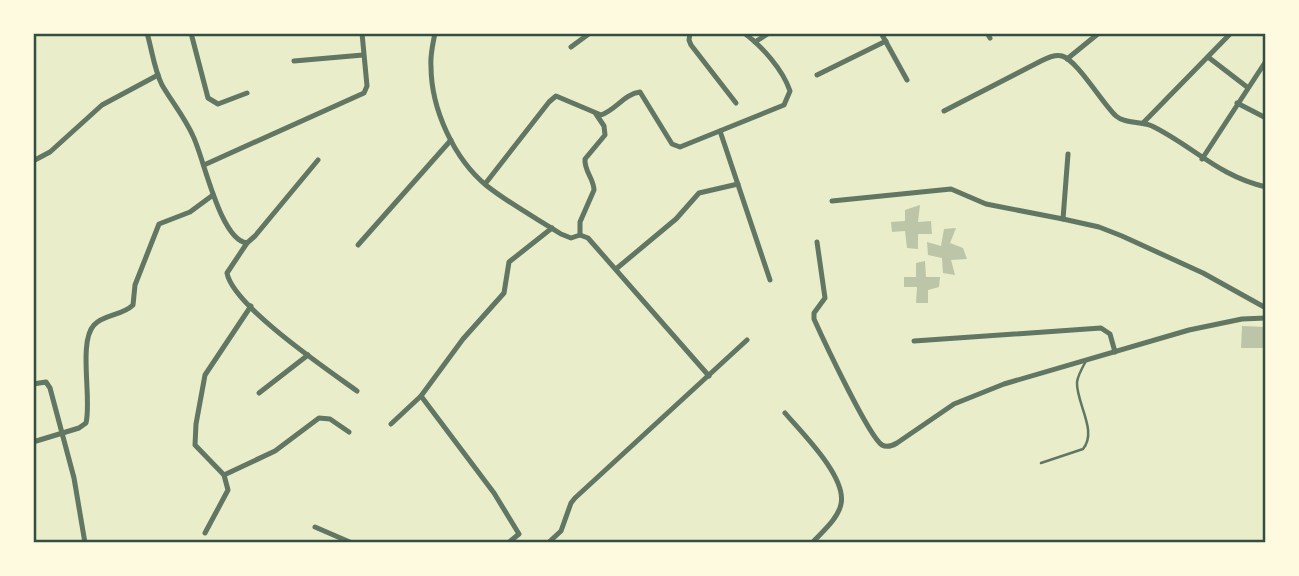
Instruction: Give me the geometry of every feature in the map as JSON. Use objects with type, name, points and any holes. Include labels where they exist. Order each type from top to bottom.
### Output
[{"type":"street","points":[[147,33],[158,75],[192,134],[213,195],[231,232],[236,239],[247,243]]},
{"type":"street","points":[[191,33],[204,89],[211,101],[224,103],[247,93]]},
{"type":"street","points":[[204,165],[364,93],[367,86],[362,33]]},
{"type":"street","points":[[435,33],[431,59],[432,81],[443,124],[468,166],[485,184],[552,228],[571,238],[580,235],[588,238],[709,376]]},
{"type":"street","points":[[571,47],[590,33]]},
{"type":"street","points":[[485,184],[553,98],[565,98],[596,114],[604,114],[629,95],[640,92],[675,146],[680,147],[784,105],[790,91],[783,77],[755,41],[744,33]]},
{"type":"street","points":[[755,41],[769,33]]},
{"type":"street","points":[[881,33],[907,80]]},
{"type":"street","points":[[1067,59],[1099,33]]},
{"type":"street","points":[[1143,123],[1231,33]]},
{"type":"street","points":[[689,34],[691,45],[736,103]]},
{"type":"street","points":[[817,75],[886,41]]},
{"type":"street","points":[[294,61],[363,55]]},
{"type":"street","points":[[944,111],[1059,55],[1067,59],[1115,115],[1160,131],[1236,178],[1266,187]]},
{"type":"street","points":[[1208,57],[1247,87]]},
{"type":"street","points":[[1202,159],[1266,61]]},
{"type":"street","points":[[33,161],[50,152],[102,105],[158,75]]},
{"type":"street","points":[[1237,103],[1266,118]]},
{"type":"street","points":[[580,235],[580,222],[594,191],[586,169],[586,159],[605,135],[604,126],[596,114]]},
{"type":"street","points":[[720,131],[770,280]]},
{"type":"street","points":[[358,245],[451,141]]},
{"type":"street","points":[[1063,219],[1068,153]]},
{"type":"street","points":[[317,160],[247,243],[227,273],[234,289],[284,337],[357,391]]},
{"type":"street","points":[[616,269],[676,219],[699,193],[738,184]]},
{"type":"street","points":[[832,201],[951,189],[986,204],[1099,227],[1156,250],[1227,285],[1266,308]]},
{"type":"street","points":[[33,442],[79,428],[86,423],[88,340],[95,324],[122,313],[132,305],[135,285],[159,224],[190,212],[213,195]]},
{"type":"street","points":[[391,424],[421,397],[463,339],[504,293],[509,262],[552,228]]},
{"type":"street","points":[[817,242],[825,298],[814,313],[814,319],[860,411],[884,446],[891,447],[939,413],[1004,384],[1189,330],[1242,319],[1266,318]]},
{"type":"street","points":[[205,533],[228,489],[224,475],[197,450],[196,424],[207,370],[251,306]]},
{"type":"street","points":[[914,341],[1101,328],[1110,334],[1115,352]]},
{"type":"street","points":[[548,543],[561,531],[575,498],[747,340]]},
{"type":"street","points":[[259,393],[308,355]]},
{"type":"street","points":[[33,384],[49,384],[79,500],[85,543]]},
{"type":"street","points":[[421,397],[494,494],[519,534],[508,543]]},
{"type":"street","points":[[785,413],[828,466],[842,492],[836,516],[812,543]]},
{"type":"street","points":[[224,475],[275,451],[319,418],[330,419],[349,432]]},
{"type":"street","points":[[315,527],[352,543]]},
{"type":"lane","points":[[1041,463],[1083,449],[1087,444],[1087,430],[1077,383],[1087,360]]},
{"type":"building","points":[[920,205],[918,222],[931,221],[932,234],[918,234],[918,249],[907,248],[905,231],[892,232],[891,222],[905,221],[905,210]]},
{"type":"building","points":[[956,228],[950,243],[963,248],[967,259],[951,260],[955,275],[943,273],[942,258],[928,255],[927,242],[941,246],[944,229]]},
{"type":"building","points":[[925,261],[926,277],[940,277],[939,287],[928,290],[928,303],[916,303],[917,287],[904,287],[904,277],[916,277],[916,263]]},
{"type":"building","points":[[1242,326],[1266,327],[1266,348],[1241,348]]}]
